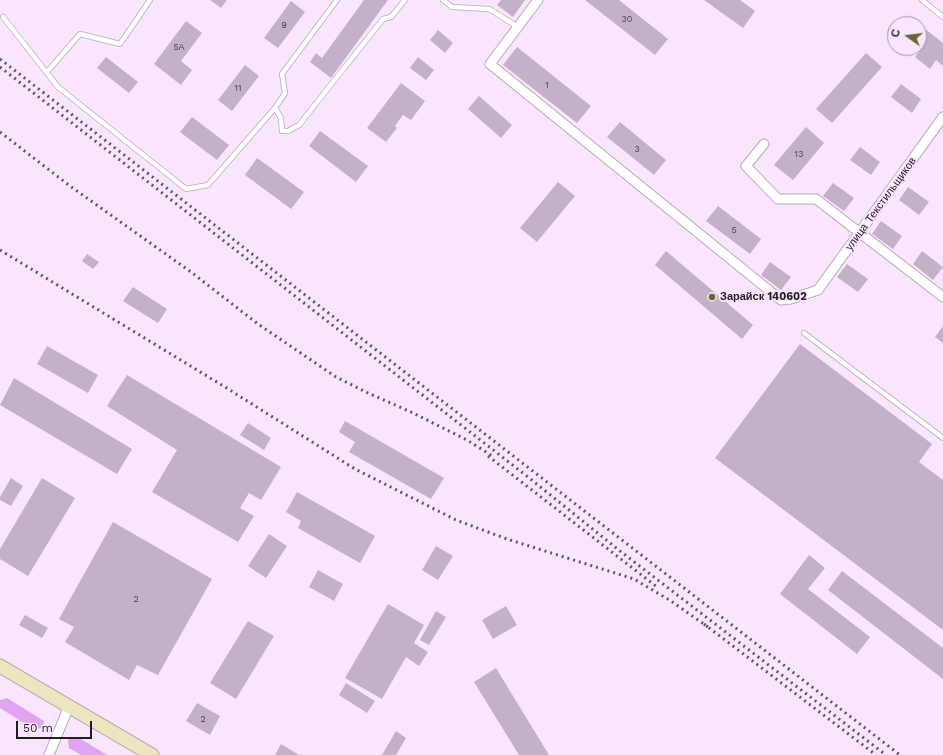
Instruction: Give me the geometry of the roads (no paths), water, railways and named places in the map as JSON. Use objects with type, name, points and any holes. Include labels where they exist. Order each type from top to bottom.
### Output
[{"type":"main road","points":[[0,666],[152,755]]},
{"type":"street","points":[[519,27],[538,0]]},
{"type":"street","name":"улица Текстильщиков","points":[[519,27],[490,64],[782,300],[791,299],[818,290],[943,117]]},
{"type":"street","points":[[764,144],[746,166],[778,199],[816,199],[943,297]]},
{"type":"street","points":[[49,755],[70,706]]},
{"type":"lane","points":[[47,72],[80,34],[120,44],[150,0]]},
{"type":"lane","points":[[3,17],[58,87],[186,189],[208,186],[275,108],[285,92],[282,74],[337,0]]},
{"type":"lane","points":[[275,108],[281,118],[282,131],[288,131],[298,125],[383,19],[391,17],[405,0]]},
{"type":"lane","points":[[443,0],[452,7],[489,9],[519,27]]},
{"type":"lane","points":[[922,0],[943,17]]},
{"type":"lane","points":[[804,334],[943,438]]},
{"type":"railway","points":[[0,59],[900,755]]},
{"type":"railway","points":[[0,67],[528,477],[620,551],[886,755]]},
{"type":"railway","points":[[0,132],[70,186],[191,272],[258,324],[336,377],[467,440],[494,457]]},
{"type":"railway","points":[[0,250],[225,387],[355,469],[456,520],[507,539],[634,579],[671,601],[708,627]]},
{"type":"railway","points":[[488,456],[657,587]]},
{"type":"railway","points":[[704,624],[876,755]]},
{"type":"place","name":"Зарайск 140602","points":[[712,297]]}]
